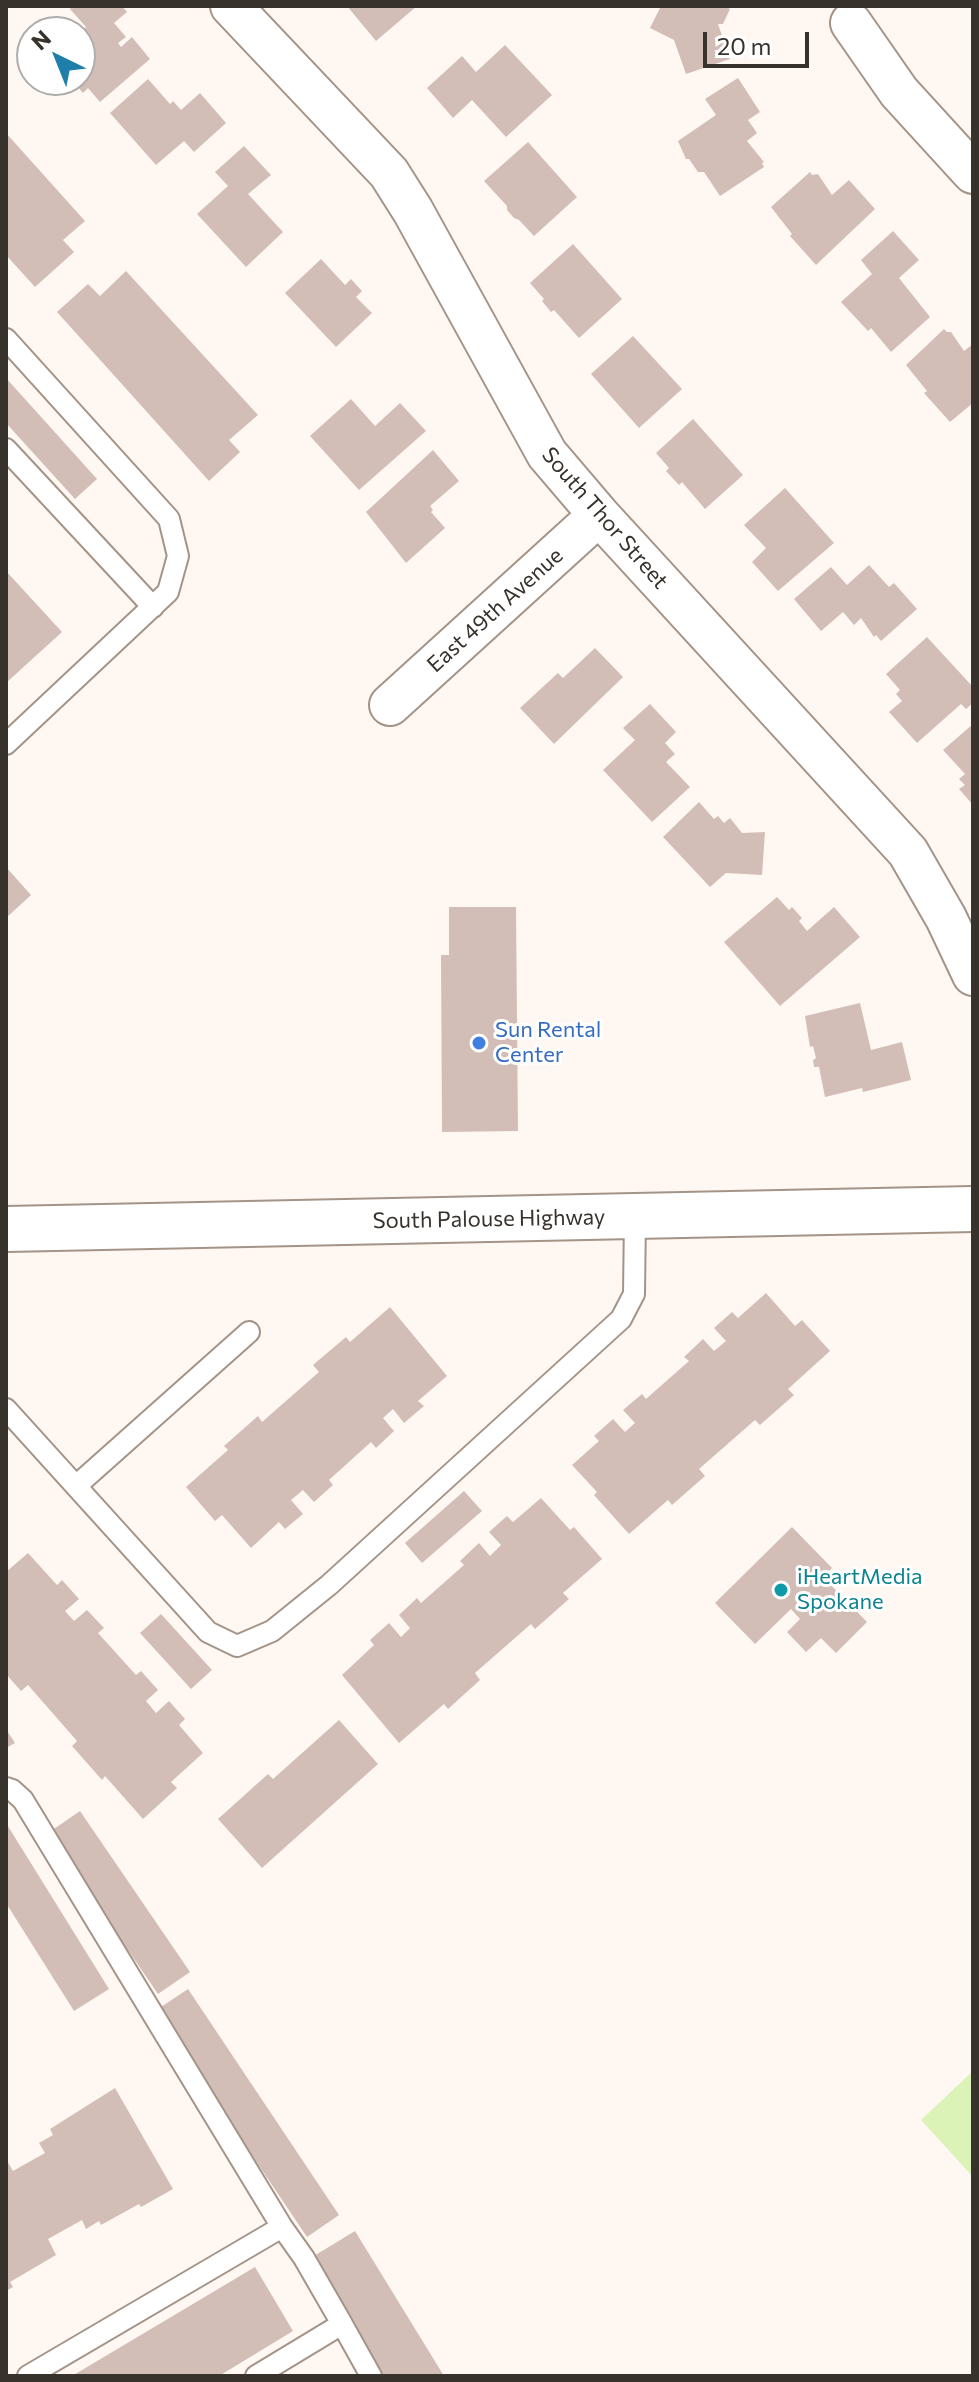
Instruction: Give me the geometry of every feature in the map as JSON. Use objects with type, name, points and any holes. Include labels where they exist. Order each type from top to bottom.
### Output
[{"type":"street","name":"South Thor Street","points":[[231,6],[389,173],[547,454],[959,910],[973,975]]},
{"type":"street","points":[[851,23],[899,92],[973,173]]},
{"type":"street","name":"East 49th Avenue","points":[[390,705],[599,515]]},
{"type":"street","name":"South Palouse Highway","points":[[6,1229],[973,1209]]},
{"type":"lane","points":[[6,339],[169,519],[178,556],[168,592],[6,744]]},
{"type":"lane","points":[[6,449],[153,607]]},
{"type":"lane","points":[[6,1409],[208,1632],[237,1646],[272,1631],[329,1585],[621,1319],[634,1294],[635,1216]]},
{"type":"lane","points":[[76,1486],[249,1332]]},
{"type":"lane","points":[[6,1788],[23,1800],[282,2227],[304,2258],[371,2376]]},
{"type":"lane","points":[[28,2376],[282,2227]]},
{"type":"lane","points":[[256,2376],[342,2324]]},
{"type":"green space","points":[[973,2071],[973,2177],[921,2120]]},
{"type":"building","points":[[73,6],[122,6],[127,12],[114,23],[126,37],[118,43],[121,47],[132,37],[150,59],[100,102],[95,96],[96,16],[76,16],[70,9]]},
{"type":"building","points":[[347,6],[417,6],[376,41]]},
{"type":"building","points":[[661,6],[724,6],[730,9],[723,24],[718,24],[730,59],[686,74],[674,40],[650,28]]},
{"type":"building","points":[[505,45],[552,95],[506,137],[472,100],[453,118],[427,88],[462,56],[476,72]]},
{"type":"building","points":[[738,78],[760,112],[748,120],[757,133],[747,141],[764,162],[764,167],[720,196],[704,172],[698,172],[686,159],[678,141],[716,115],[705,99]]},
{"type":"building","points":[[148,79],[170,104],[173,101],[181,110],[200,93],[226,123],[194,152],[184,141],[156,165],[110,113]]},
{"type":"building","points":[[6,133],[85,221],[63,240],[74,252],[35,287],[6,255]]},
{"type":"building","points":[[528,142],[577,197],[534,236],[514,218],[484,181]]},
{"type":"building","points":[[244,146],[271,175],[248,194],[283,232],[246,267],[197,214],[228,186],[215,172]]},
{"type":"building","points":[[810,172],[812,175],[818,174],[832,195],[849,180],[875,209],[816,265],[790,236],[792,234],[771,207]]},
{"type":"building","points":[[893,231],[919,260],[899,278],[930,317],[891,352],[871,328],[868,331],[841,302],[872,274],[861,260]]},
{"type":"building","points":[[573,244],[622,299],[579,338],[554,310],[551,312],[530,283]]},
{"type":"building","points":[[321,259],[345,285],[351,279],[362,291],[356,297],[372,313],[336,347],[285,293]]},
{"type":"building","points":[[126,271],[258,415],[229,440],[240,452],[209,481],[57,312],[88,284],[100,296]]},
{"type":"building","points":[[944,329],[951,332],[964,351],[973,344],[973,403],[950,422],[924,393],[927,391],[906,365]]},
{"type":"building","points":[[633,336],[682,389],[639,428],[591,374]]},
{"type":"building","points":[[6,378],[97,479],[75,499],[6,423]]},
{"type":"building","points":[[351,399],[375,426],[400,403],[426,431],[359,490],[310,436]]},
{"type":"building","points":[[693,419],[743,475],[705,509],[682,482],[679,485],[666,471],[669,468],[656,453]]},
{"type":"building","points":[[433,450],[459,481],[430,506],[431,512],[445,528],[406,563],[366,512]]},
{"type":"building","points":[[785,488],[834,543],[778,591],[752,562],[766,548],[744,525]]},
{"type":"building","points":[[869,565],[889,587],[894,583],[917,609],[881,641],[876,635],[874,637],[861,618],[854,625],[843,612],[821,631],[794,599],[831,567],[847,585]]},
{"type":"building","points":[[6,571],[62,632],[6,683]]},
{"type":"building","points":[[927,637],[973,687],[973,703],[966,709],[961,704],[917,743],[889,712],[902,701],[896,694],[900,690],[886,674]]},
{"type":"building","points":[[595,648],[623,677],[554,744],[520,708],[558,673],[563,678]]},
{"type":"building","points":[[650,704],[676,732],[665,743],[675,754],[666,762],[690,787],[652,822],[603,770],[635,740],[623,728]]},
{"type":"building","points":[[973,724],[973,805],[959,789],[965,785],[959,779],[965,774],[943,750]]},
{"type":"building","points":[[699,802],[714,819],[718,816],[724,823],[730,818],[742,833],[765,832],[762,875],[726,873],[710,887],[663,837]]},
{"type":"building","points":[[6,867],[31,895],[6,918]]},
{"type":"building","points":[[777,897],[802,918],[799,921],[807,931],[834,907],[860,937],[780,1006],[724,942]]},
{"type":"building","name":"Sun Rental Center","points":[[449,907],[516,907],[518,1131],[442,1132],[441,955],[449,955]]},
{"type":"building","points":[[860,1003],[871,1050],[902,1042],[911,1080],[863,1092],[862,1088],[825,1097],[819,1067],[814,1067],[813,1060],[816,1058],[813,1046],[810,1047],[805,1016]]},
{"type":"building","points":[[766,1293],[795,1326],[802,1320],[830,1351],[788,1389],[794,1395],[760,1425],[755,1420],[699,1469],[705,1476],[672,1505],[668,1500],[629,1534],[572,1465],[599,1441],[594,1436],[613,1419],[625,1432],[635,1423],[623,1410],[642,1394],[646,1399],[689,1361],[684,1357],[703,1339],[714,1351],[726,1341],[714,1328],[732,1312],[738,1318]]},
{"type":"building","points":[[390,1307],[447,1376],[418,1401],[424,1406],[404,1423],[393,1409],[383,1418],[394,1431],[376,1448],[371,1442],[329,1480],[333,1485],[314,1502],[303,1490],[291,1500],[303,1514],[285,1529],[279,1522],[251,1548],[222,1515],[215,1521],[186,1487],[228,1450],[224,1446],[258,1416],[262,1422],[319,1372],[313,1365],[346,1337],[350,1342]]},
{"type":"building","points":[[464,1491],[482,1511],[422,1563],[405,1543]]},
{"type":"building","points":[[541,1498],[570,1530],[574,1527],[602,1559],[563,1593],[569,1599],[535,1629],[531,1624],[475,1673],[480,1680],[448,1709],[444,1704],[399,1743],[342,1675],[374,1645],[370,1640],[389,1623],[401,1637],[410,1628],[399,1615],[417,1598],[421,1603],[464,1565],[460,1561],[479,1543],[490,1556],[501,1545],[489,1532],[507,1516],[513,1522]]},
{"type":"building","name":"iHeartMedia Spokane","points":[[792,1527],[832,1568],[823,1577],[867,1622],[836,1653],[821,1638],[806,1652],[787,1632],[800,1619],[791,1609],[755,1644],[715,1603]]},
{"type":"building","points":[[28,1553],[57,1585],[62,1580],[79,1599],[65,1611],[74,1621],[87,1610],[104,1628],[98,1633],[136,1675],[141,1671],[158,1690],[146,1701],[156,1713],[169,1701],[185,1719],[179,1725],[203,1753],[171,1782],[177,1788],[143,1819],[105,1776],[102,1780],[72,1746],[77,1741],[28,1685],[21,1691],[6,1674],[6,1572]]},
{"type":"building","points":[[161,1614],[212,1670],[191,1689],[140,1633]]},
{"type":"building","points":[[339,1720],[378,1764],[262,1868],[218,1819],[268,1774],[273,1779]]},
{"type":"building","points":[[6,1729],[15,1743],[6,1748]]},
{"type":"building","points":[[80,1811],[190,1972],[158,1994],[48,1833]]},
{"type":"building","points":[[6,1823],[109,1989],[74,2011],[6,1903]]},
{"type":"building","points":[[188,1989],[339,2215],[307,2237],[155,2011]]},
{"type":"building","points":[[115,2088],[173,2189],[101,2225],[99,2221],[86,2229],[82,2220],[48,2239],[56,2255],[10,2282],[13,2287],[6,2291],[6,2159],[13,2171],[45,2153],[39,2143],[53,2135],[50,2129]]},
{"type":"building","points":[[355,2231],[444,2376],[382,2376],[309,2259]]},
{"type":"building","points":[[255,2267],[293,2331],[219,2376],[72,2376]]},
{"type":"place","name":"Sun Rental Center","points":[[479,1043]]},
{"type":"place","name":"iHeartMedia Spokane","points":[[781,1590]]}]
